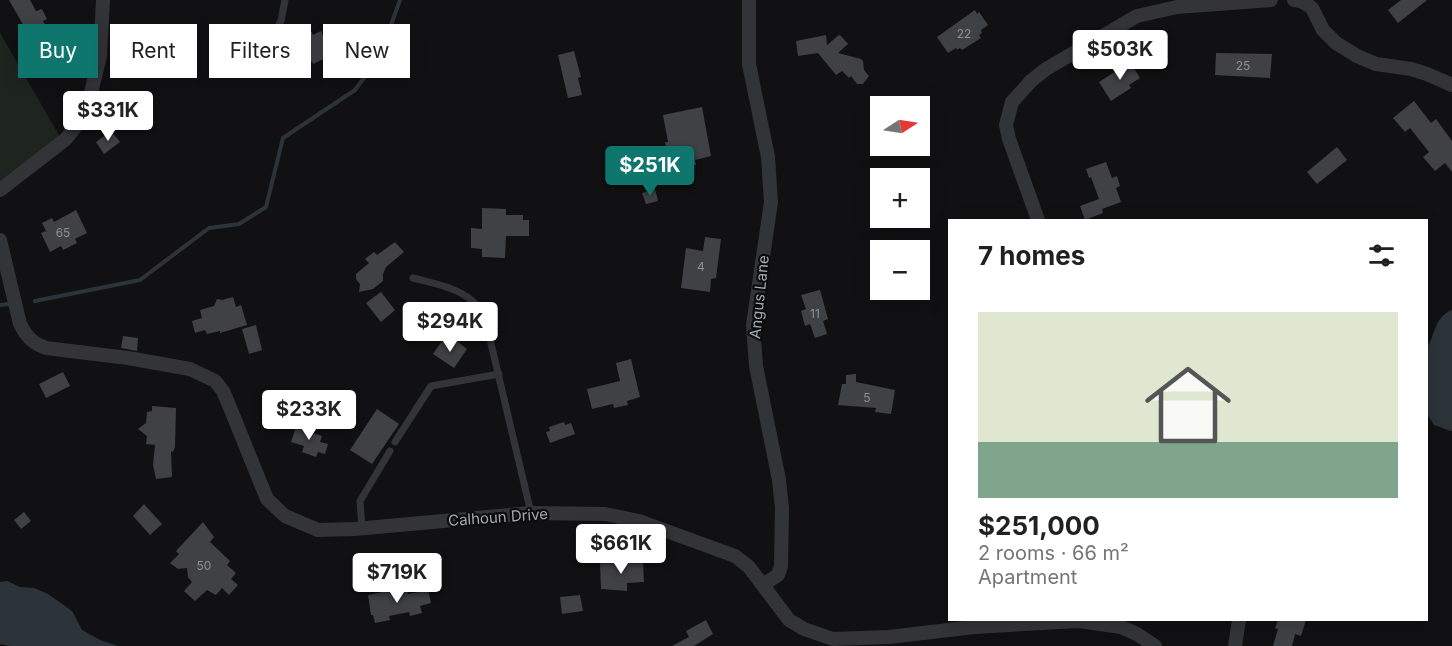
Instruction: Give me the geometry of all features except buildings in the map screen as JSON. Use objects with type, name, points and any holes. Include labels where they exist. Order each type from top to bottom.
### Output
[{"type":"street","points":[[0,190],[66,139],[86,113],[100,56],[103,0]]},
{"type":"street","name":"Angus Lane","points":[[749,0],[749,64],[768,157],[771,202],[754,316],[754,345],[761,397],[780,480],[782,508],[781,566],[778,575],[763,585]]},
{"type":"street","points":[[1038,219],[1006,125],[1012,102],[1031,81],[1046,69],[1137,16],[1177,7],[1271,0]]},
{"type":"street","points":[[1294,0],[1303,2],[1312,8],[1323,30],[1336,43],[1357,56],[1376,64],[1411,69],[1452,85]]},
{"type":"street","name":"Calhoun Drive","points":[[0,240],[20,324],[35,344],[46,348],[152,361],[190,369],[208,376],[223,391],[267,499],[276,509],[301,524],[318,530],[531,513],[605,514],[639,521],[735,556],[749,567],[789,620],[804,629],[833,639],[889,637],[974,627],[1079,621],[1121,627],[1155,646]]},
{"type":"street","points":[[1235,646],[1239,621]]},
{"type":"lane","points":[[279,24],[285,0]]},
{"type":"lane","points":[[412,278],[460,291],[479,305],[484,314],[531,513]]},
{"type":"lane","points":[[395,442],[431,386],[499,374]]},
{"type":"lane","points":[[362,528],[360,501],[390,451]]},
{"type":"shaded area","points":[[0,33],[18,64],[18,78],[26,78],[60,137],[0,187]]},
{"type":"shaded area","points":[[1452,310],[1452,431],[1434,425],[1428,416],[1428,346],[1438,322]]},
{"type":"shaded area","points":[[7,581],[48,594],[72,611],[82,630],[100,640],[118,646],[10,646],[0,644],[0,582]]},
{"type":"waterway","points":[[35,301],[140,280],[209,228],[239,224],[266,207],[283,138],[355,90],[379,58],[400,0]]},
{"type":"waterway","points":[[0,305],[9,304]]}]
